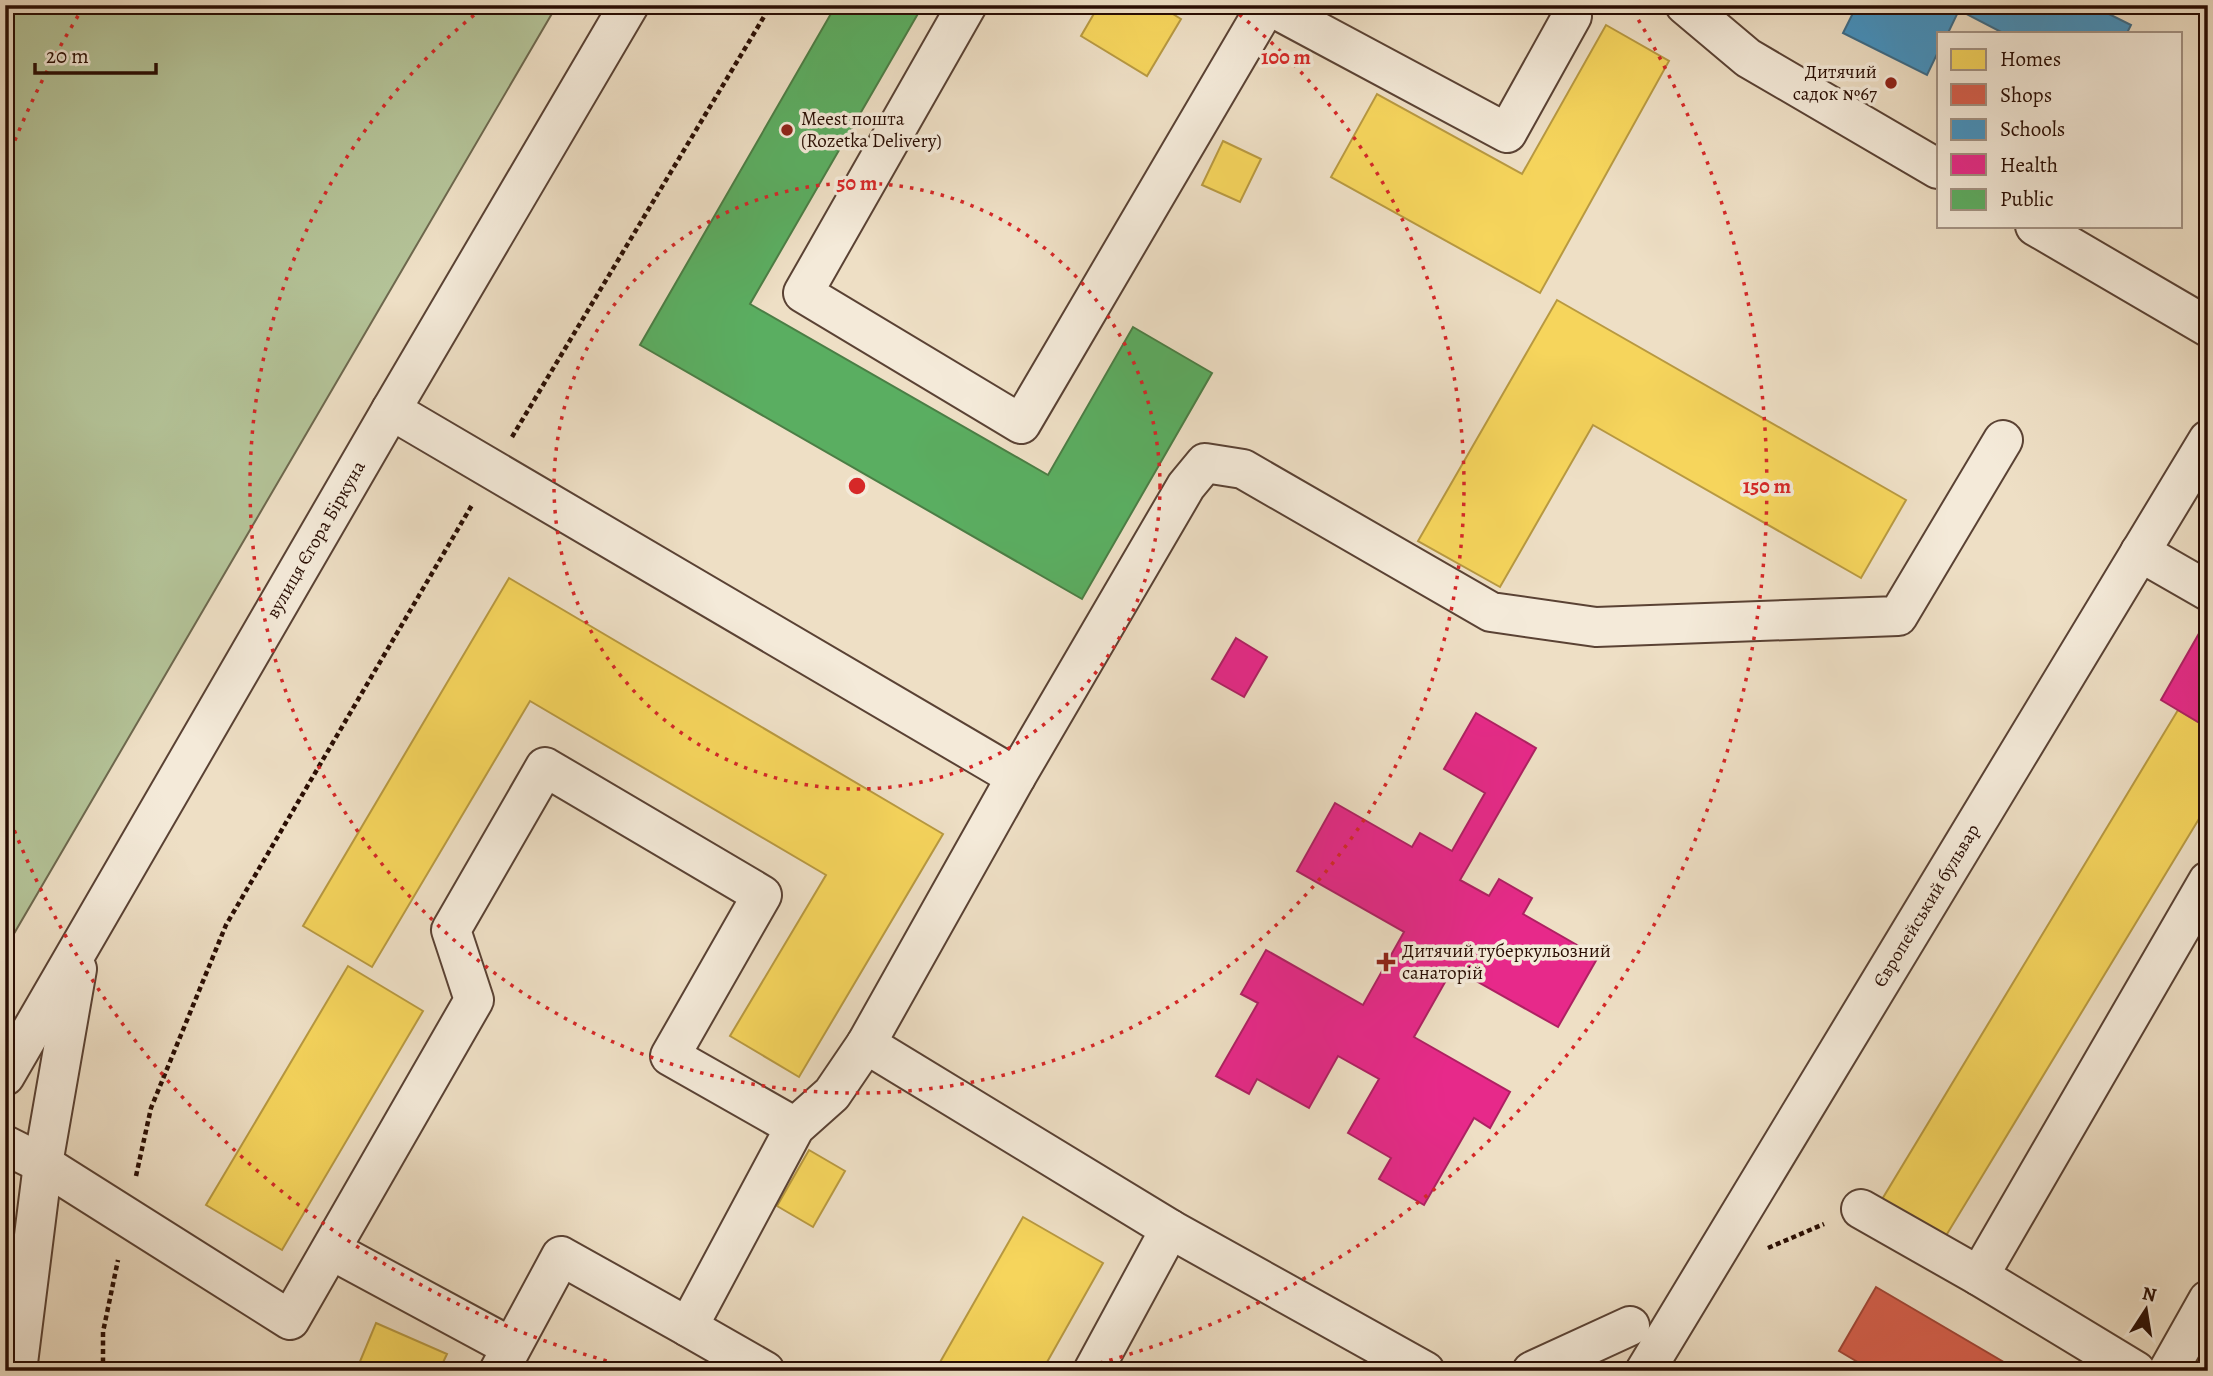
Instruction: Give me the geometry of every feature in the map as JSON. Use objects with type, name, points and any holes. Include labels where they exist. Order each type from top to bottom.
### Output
[{"type":"street","name":"вулиця Єгора Біркуна","points":[[5,1076],[629,5]]},
{"type":"street","points":[[967,5],[803,293],[1021,424],[1268,5],[1507,133],[1572,16]]},
{"type":"street","points":[[1685,5],[1748,58],[1937,168]]},
{"type":"street","points":[[2038,228],[2208,327]]},
{"type":"street","points":[[391,410],[1016,777]]},
{"type":"street","points":[[688,1327],[794,1127],[832,1094],[866,1044],[1016,777],[1186,486],[1205,463],[1243,469],[1491,612],[1596,627],[1898,616],[2003,440]]},
{"type":"street","name":"Європейський бульвар","points":[[1645,1371],[2208,440]]},
{"type":"street","points":[[2140,552],[2208,591]]},
{"type":"street","points":[[5,1144],[128,1216],[290,1320],[474,1000],[451,930],[545,767],[762,895],[670,1056],[794,1127]]},
{"type":"street","points":[[1979,1276],[2208,881]]},
{"type":"street","points":[[17,1371],[43,1164],[81,947]]},
{"type":"street","points":[[866,1044],[1170,1229],[1425,1371]]},
{"type":"street","points":[[1861,1209],[1979,1276],[2136,1371]]},
{"type":"street","points":[[1093,1371],[1170,1229]]},
{"type":"street","points":[[331,1250],[505,1359],[561,1256],[765,1371]]},
{"type":"street","points":[[2168,1371],[2208,1300]]},
{"type":"street","points":[[1532,1371],[1630,1326]]},
{"type":"path","points":[[103,1371],[103,1332],[151,1108],[226,925],[493,470],[771,5]]},
{"type":"green space","points":[[5,5],[557,5],[5,949]]},
{"type":"building: Homes","points":[[1099,5],[1158,5],[1181,19],[1147,76],[1081,36]]},
{"type":"building: Homes","points":[[1606,25],[1669,61],[1540,293],[1331,177],[1377,94],[1522,174]]},
{"type":"building: Homes","points":[[1223,141],[1261,159],[1240,202],[1202,185]]},
{"type":"building: Homes","points":[[1557,300],[1906,500],[1861,578],[1593,425],[1500,587],[1418,541]]},
{"type":"building: Homes","points":[[509,578],[943,834],[799,1077],[730,1036],[826,875],[530,701],[372,967],[303,926]]},
{"type":"building: Homes","points":[[2178,710],[2208,728],[2208,804],[1944,1239],[1881,1201]]},
{"type":"building: Homes","points":[[348,966],[423,1011],[282,1250],[206,1205]]},
{"type":"building: Homes","points":[[809,1150],[845,1171],[813,1227],[777,1206]]},
{"type":"building: Homes","points":[[1023,1217],[1103,1263],[1042,1371],[935,1371]]},
{"type":"building: Homes","points":[[376,1323],[447,1354],[439,1371],[356,1371]]},
{"type":"building: Shops","points":[[1876,1287],[2019,1371],[1873,1371],[1839,1351]]},
{"type":"building: Schools","points":[[1857,5],[2091,5],[2131,25],[2128,32],[2001,32],[1959,10],[1948,32],[1937,32],[1937,54],[1927,75],[1843,33]]},
{"type":"building: Health","points":[[2205,623],[2208,625],[2208,728],[2161,700]]},
{"type":"building: Health","points":[[1236,638],[1267,657],[1244,697],[1212,679]]},
{"type":"building: Health","points":[[1476,713],[1536,748],[1460,880],[1489,896],[1499,879],[1532,898],[1523,914],[1598,957],[1558,1027],[1453,968],[1414,1037],[1510,1092],[1490,1128],[1474,1118],[1424,1205],[1379,1179],[1391,1158],[1348,1133],[1379,1079],[1338,1056],[1309,1108],[1257,1079],[1249,1094],[1216,1076],[1258,1003],[1241,994],[1266,950],[1363,1005],[1404,932],[1297,871],[1335,803],[1412,847],[1420,833],[1452,851],[1485,793],[1444,769]]},
{"type":"building: Public","points":[[836,5],[923,5],[750,304],[1048,475],[1133,327],[1212,373],[1082,599],[640,345]]},
{"type":"place","name":"Дитячий садок №67","points":[[1891,83]]},
{"type":"place","name":"Meest пошта (Rozetka Delivery)","points":[[787,130]]},
{"type":"place","name":"Дитячий туберкульозний санаторій","points":[[1386,962]]}]
